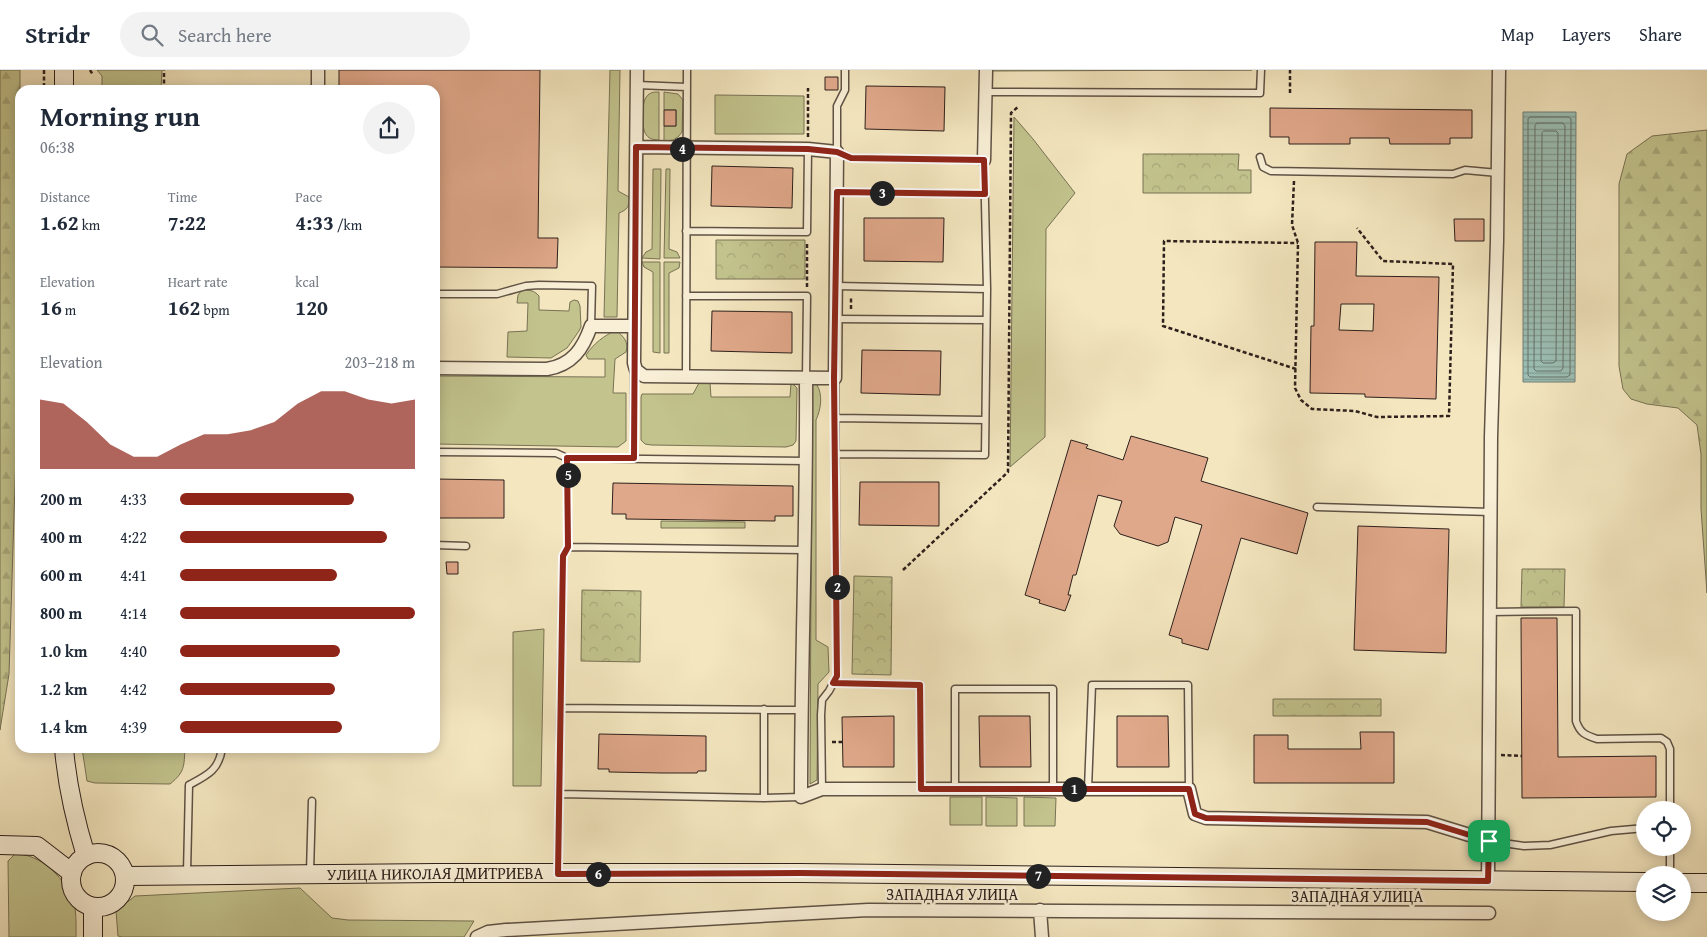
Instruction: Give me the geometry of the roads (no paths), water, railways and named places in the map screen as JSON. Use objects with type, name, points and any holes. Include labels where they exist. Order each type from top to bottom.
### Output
[{"type":"main road","points":[[64,70],[64,85]]},
{"type":"main road","points":[[64,753],[75,821],[86,856]]},
{"type":"main road","points":[[0,845],[37,846],[72,873]]},
{"type":"main road","points":[[94,853],[103,853],[118,861],[123,868],[126,876],[124,889],[117,900],[106,907],[93,907],[84,903],[76,895],[71,885],[72,873],[77,863],[86,856],[94,853]]},
{"type":"main road","name":"УЛИЦА НИКОЛАЯ ДМИТРИЕВА","points":[[126,876],[800,873],[1636,882]]},
{"type":"main road","points":[[1691,883],[1707,883]]},
{"type":"main road","points":[[93,907],[93,937]]},
{"type":"street","points":[[318,70],[318,85]]},
{"type":"street","points":[[636,147],[808,149],[837,152],[834,378],[644,376],[636,370],[634,363],[634,326],[636,147],[637,85],[637,70]]},
{"type":"street","points":[[984,160],[986,70]]},
{"type":"street","points":[[1488,881],[1490,512],[1500,70]]},
{"type":"street","points":[[440,368],[547,369],[558,367],[569,361],[580,350],[591,326],[634,326]]},
{"type":"street","points":[[806,378],[807,461],[801,710],[801,796],[822,789],[1189,789],[1195,814],[1206,818],[1427,822],[1489,841]]},
{"type":"street","name":"ЗАПАДНАЯ УЛИЦА","points":[[477,937],[488,932],[506,930],[868,910],[1489,913]]},
{"type":"street","points":[[1040,910],[1042,937]]},
{"type":"lane","points":[[686,377],[687,70]]},
{"type":"lane","points":[[835,454],[985,455],[986,289],[984,160],[851,158],[837,152],[837,106],[845,90],[845,70]]},
{"type":"lane","points":[[985,92],[1260,93],[1261,70]]},
{"type":"lane","points":[[637,85],[687,87]]},
{"type":"lane","points":[[686,232],[807,232],[808,149]]},
{"type":"lane","points":[[1260,158],[1263,167],[1271,172],[1453,174],[1465,170],[1498,173]]},
{"type":"lane","points":[[837,192],[985,194]]},
{"type":"lane","points":[[440,294],[497,294],[526,286],[539,285],[592,286],[591,326]]},
{"type":"lane","points":[[836,286],[986,289]]},
{"type":"lane","points":[[686,296],[806,296],[806,378]]},
{"type":"lane","points":[[836,319],[986,320]]},
{"type":"lane","points":[[634,363],[634,458]]},
{"type":"lane","points":[[822,789],[820,715],[822,700],[837,676],[834,378]]},
{"type":"lane","points":[[835,418],[985,420]]},
{"type":"lane","points":[[440,452],[556,452],[567,458],[807,461]]},
{"type":"lane","points":[[558,874],[563,556],[568,547],[567,458]]},
{"type":"lane","points":[[1317,508],[1490,512]]},
{"type":"lane","points":[[440,545],[466,546]]},
{"type":"lane","points":[[568,547],[804,550]]},
{"type":"lane","points":[[1490,612],[1576,611],[1576,721],[1580,731],[1587,736],[1597,738],[1661,738],[1667,742],[1670,750],[1670,801]]},
{"type":"lane","points":[[833,683],[920,685],[921,789]]},
{"type":"lane","points":[[1088,789],[1092,685],[1188,684],[1189,789]]},
{"type":"lane","points":[[955,789],[955,689],[1053,689],[1053,789]]},
{"type":"lane","points":[[561,708],[801,710]]},
{"type":"lane","points":[[764,709],[764,798]]},
{"type":"lane","points":[[187,876],[189,785],[211,774],[221,753]]},
{"type":"lane","points":[[559,794],[764,798],[801,796]]},
{"type":"lane","points":[[310,875],[312,801]]},
{"type":"lane","points":[[1489,841],[1524,846],[1550,845],[1611,831],[1636,829]]},
{"type":"water","points":[[1523,112],[1576,112],[1575,382],[1523,382]]}]
